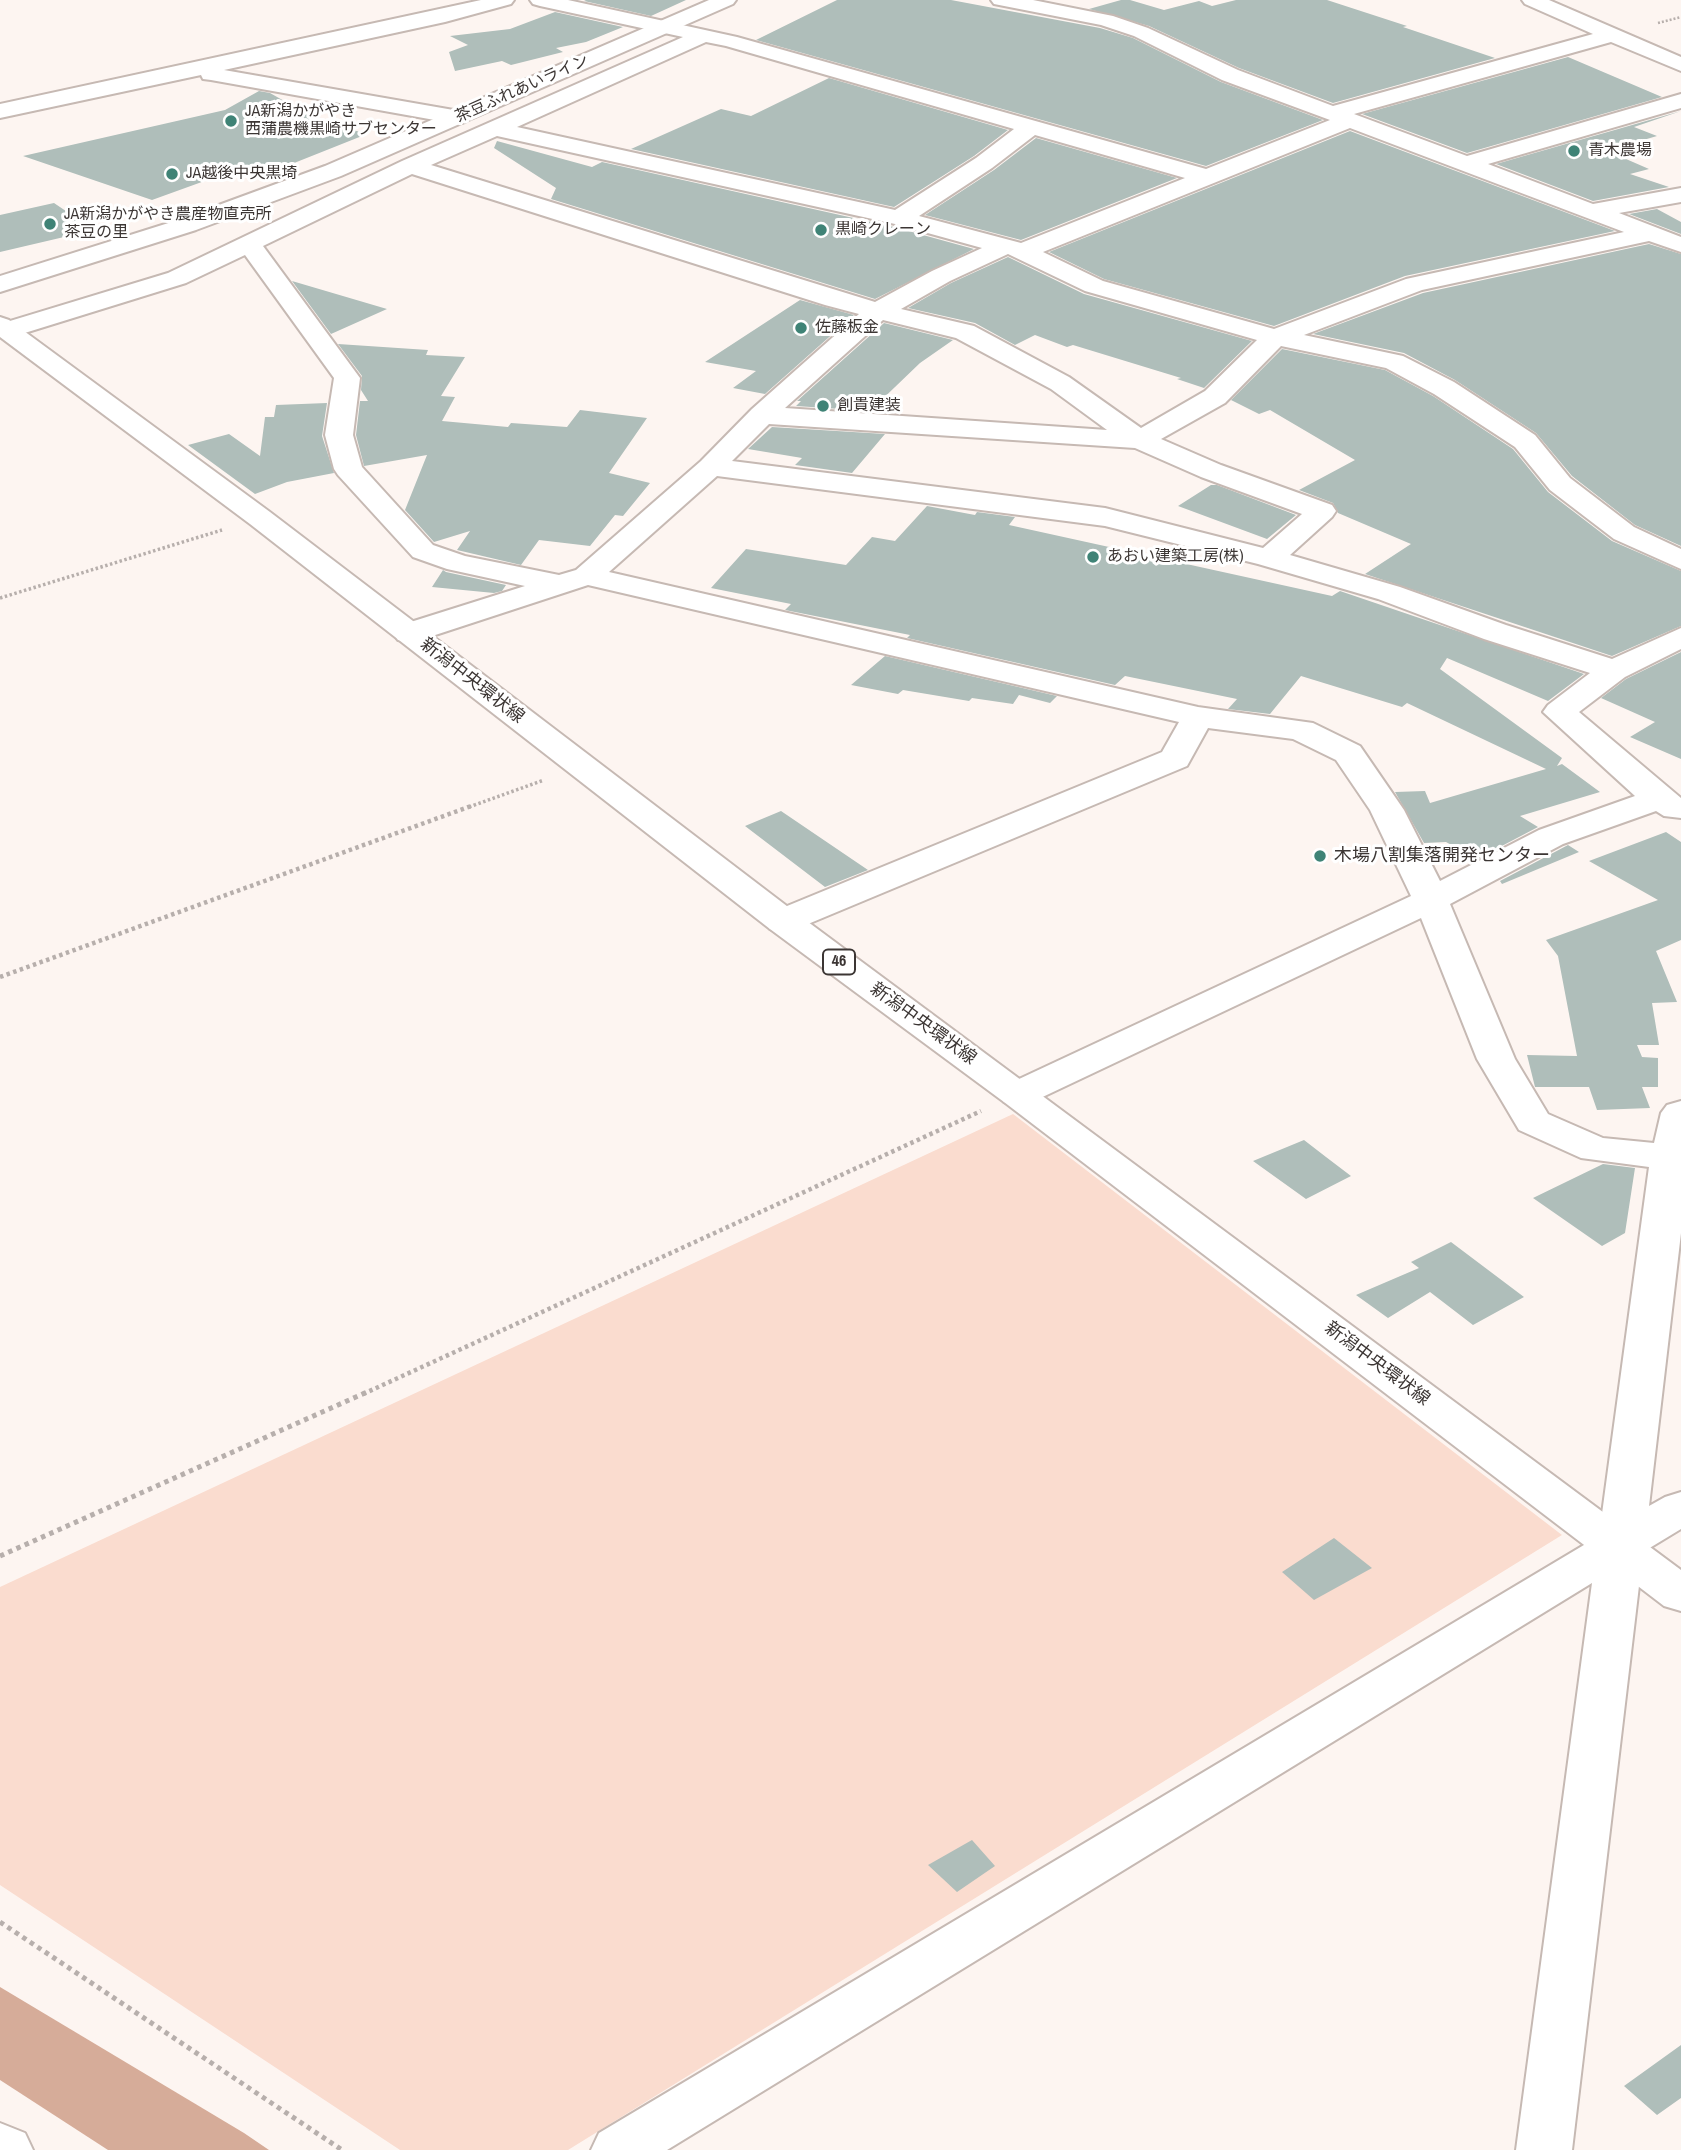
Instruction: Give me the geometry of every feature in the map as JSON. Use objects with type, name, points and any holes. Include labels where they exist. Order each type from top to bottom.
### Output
[{"type":"main road","points":[[0,111],[445,16],[504,0]]},
{"type":"main road","points":[[540,0],[705,35],[1205,176]]},
{"type":"main road","name":"茶豆ふれあいライン","points":[[0,284],[187,225],[332,171],[726,0]]},
{"type":"main road","points":[[1001,0],[1106,20],[1141,32],[1230,75],[1681,244]]},
{"type":"main road","points":[[1532,0],[1681,65]]},
{"type":"main road","points":[[3,328],[177,278],[410,166],[705,35]]},
{"type":"main road","points":[[410,633],[574,580],[711,467],[762,415],[875,313],[941,276],[1205,176],[1341,116],[1613,35]]},
{"type":"main road","points":[[192,70],[457,117]]},
{"type":"main road","points":[[1469,163],[1592,125],[1681,102]]},
{"type":"main road","points":[[899,218],[984,163],[1031,127]]},
{"type":"main road","points":[[497,129],[899,218],[1014,249],[1094,286],[1275,337],[1394,362],[1444,388],[1525,441],[1560,484],[1624,533],[1681,560]]},
{"type":"main road","points":[[410,166],[875,313],[965,332],[1060,383],[1140,440],[1211,471],[1322,511],[1269,558]]},
{"type":"main road","points":[[1595,211],[1681,195]]},
{"type":"main road","points":[[762,415],[1140,440],[1216,397],[1275,337],[1415,284],[1654,233]]},
{"type":"main road","points":[[248,242],[347,378],[339,435],[348,469],[423,551],[458,563],[574,580],[1198,717],[1301,730],[1348,753],[1387,810],[1432,900],[1496,1059],[1532,1122],[1595,1149],[1675,1158]]},
{"type":"main road","name":"新潟中央環状線","points":[[3,328],[410,633],[783,921],[1018,1094],[1681,1594]]},
{"type":"main road","points":[[711,467],[1105,517],[1269,558],[1389,593],[1495,632],[1614,670]]},
{"type":"main road","points":[[1670,806],[1559,712],[1614,670],[1681,637]]},
{"type":"main road","points":[[783,921],[1175,759],[1198,717]]},
{"type":"main road","points":[[1018,1094],[1432,900],[1552,837],[1670,806]]},
{"type":"main road","points":[[1544,2150],[1620,1546],[1681,1113]]},
{"type":"main road","points":[[619,2150],[1681,1508]]},
{"type":"main road","points":[[0,2147],[5,2150]]},
{"type":"path","points":[[0,598],[260,519]]},
{"type":"path","points":[[0,977],[581,766]]},
{"type":"path","points":[[0,1556],[339,1405],[1018,1094]]},
{"type":"path","points":[[0,1922],[342,2150]]},
{"type":"shaded area","points":[[1013,1114],[1562,1535],[568,2150],[400,2150],[0,1885],[0,1587]]},
{"type":"shaded area","points":[[0,1987],[269,2150],[108,2150],[0,2080]]},
{"type":"building","points":[[586,0],[686,0],[651,16],[584,1]]},
{"type":"building","points":[[837,0],[951,0],[1100,28],[1133,38],[1221,82],[1323,120],[1206,166],[756,40]]},
{"type":"building","points":[[1121,0],[1164,10],[1199,1],[1212,6],[1236,0],[1327,0],[1495,58],[1333,103],[1239,68],[1149,26],[1089,9]]},
{"type":"building","points":[[555,12],[623,27],[586,42],[556,48],[563,52],[511,65],[502,61],[455,71],[449,52],[468,45],[450,36],[510,29]]},
{"type":"building","points":[[1568,57],[1662,97],[1467,153],[1362,114]]},
{"type":"building","points":[[829,78],[1008,130],[974,156],[894,207],[631,149],[721,109],[751,116]]},
{"type":"building","points":[[259,91],[270,93],[318,120],[367,134],[269,173],[246,166],[152,200],[23,156],[225,110]]},
{"type":"building","points":[[1681,111],[1634,127],[1657,136],[1633,143],[1648,149],[1634,153],[1640,155],[1626,159],[1649,169],[1630,174],[1669,187],[1593,201],[1496,164]]},
{"type":"building","points":[[1350,131],[1615,231],[1405,276],[1274,326],[1104,279],[1049,252]]},
{"type":"building","points":[[1036,138],[1177,178],[1021,240],[925,215],[994,170]]},
{"type":"building","points":[[497,141],[592,167],[602,162],[894,227],[974,249],[875,299],[551,199],[556,188],[494,148]]},
{"type":"building","name":"JA新潟かがやき農産物直売所 茶豆の里","points":[[54,203],[94,230],[0,252],[0,215]]},
{"type":"building","points":[[1657,209],[1681,222],[1681,234],[1629,214]]},
{"type":"building","points":[[1649,244],[1681,254],[1681,546],[1635,525],[1572,476],[1536,433],[1455,380],[1404,353],[1313,334],[1423,293]]},
{"type":"building","points":[[1008,257],[1084,294],[1252,341],[1204,388],[1177,379],[1181,378],[1073,345],[1067,347],[1035,335],[1015,345],[975,323],[908,308],[951,283]]},
{"type":"building","points":[[292,281],[387,309],[331,334]]},
{"type":"building","points":[[800,300],[854,315],[765,394],[733,388],[756,371],[705,362]]},
{"type":"building","points":[[884,323],[953,340],[920,363],[870,411],[796,406],[801,401],[797,401]]},
{"type":"building","points":[[338,344],[428,350],[426,355],[465,357],[441,396],[455,397],[442,421],[508,427],[511,423],[567,427],[580,410],[647,418],[609,473],[650,483],[623,516],[615,515],[590,546],[539,540],[521,565],[457,550],[470,531],[434,542],[405,510],[427,455],[364,466],[356,435],[360,401],[368,401],[361,390],[362,376]]},
{"type":"building","points":[[1282,349],[1385,370],[1433,396],[1513,449],[1548,492],[1612,541],[1681,571],[1681,626],[1612,656],[1365,574],[1411,544],[1338,513],[1333,503],[1299,490],[1355,460],[1270,410],[1259,414],[1231,400]]},
{"type":"building","points":[[327,403],[322,436],[334,473],[287,482],[255,494],[188,445],[229,434],[260,456],[265,417],[274,417],[276,405]]},
{"type":"building","points":[[772,427],[885,434],[852,473],[795,465],[802,458],[748,449]]},
{"type":"building","points":[[1211,485],[1296,515],[1267,539],[1178,506]]},
{"type":"building","points":[[927,506],[975,515],[977,512],[1015,517],[1009,525],[1332,596],[1340,591],[1584,674],[1548,701],[1447,658],[1440,669],[1562,758],[1557,766],[1562,764],[1600,792],[1520,816],[1538,827],[1477,859],[1446,842],[1424,843],[1395,792],[1425,791],[1430,803],[1546,769],[1407,703],[1402,707],[1301,676],[1270,714],[1228,709],[1237,699],[1125,676],[1115,685],[907,638],[910,635],[785,610],[791,604],[711,588],[746,549],[846,565],[872,537],[895,541]]},
{"type":"building","points":[[443,570],[506,585],[502,591],[494,593],[432,587]]},
{"type":"building","points":[[1681,652],[1681,759],[1630,737],[1655,722],[1601,698],[1626,679]]},
{"type":"building","points":[[885,656],[1057,696],[1050,703],[1019,695],[1013,704],[972,698],[969,701],[903,690],[898,694],[851,685]]},
{"type":"building","points":[[781,811],[868,870],[825,887],[745,826]]},
{"type":"building","points":[[1666,832],[1681,842],[1681,940],[1656,951],[1677,1002],[1652,1003],[1659,1045],[1637,1045],[1642,1057],[1658,1058],[1658,1087],[1642,1087],[1650,1108],[1597,1110],[1589,1087],[1535,1087],[1527,1055],[1577,1056],[1558,956],[1546,940],[1658,900],[1589,861]]},
{"type":"building","points":[[1568,845],[1579,852],[1502,884],[1500,881]]},
{"type":"building","points":[[1304,1140],[1351,1176],[1306,1199],[1253,1161]]},
{"type":"building","points":[[1603,1164],[1635,1168],[1625,1233],[1602,1246],[1533,1198]]},
{"type":"building","points":[[1451,1242],[1524,1297],[1473,1325],[1430,1292],[1388,1318],[1356,1295],[1419,1268],[1411,1262]]},
{"type":"building","points":[[1334,1538],[1372,1568],[1314,1600],[1282,1572]]},
{"type":"building","points":[[972,1840],[995,1866],[957,1892],[928,1865]]},
{"type":"building","points":[[1681,2045],[1681,2098],[1657,2115],[1624,2086]]},
{"type":"place","name":"JA新潟かがやき 西蒲農機黒崎サブセンター","points":[[231,121]]},
{"type":"place","name":"青木農場","points":[[1574,151]]},
{"type":"place","name":"JA越後中央黒埼","points":[[172,174]]},
{"type":"place","name":"JA新潟かがやき農産物直売所 茶豆の里","points":[[50,224]]},
{"type":"place","name":"黒崎クレーン","points":[[821,230]]},
{"type":"place","name":"佐藤板金","points":[[801,328]]},
{"type":"place","name":"創貴建装","points":[[823,406]]},
{"type":"place","name":"あおい建築工房(株)","points":[[1093,557]]},
{"type":"place","name":"木場八割集落開発センター","points":[[1320,856]]}]
